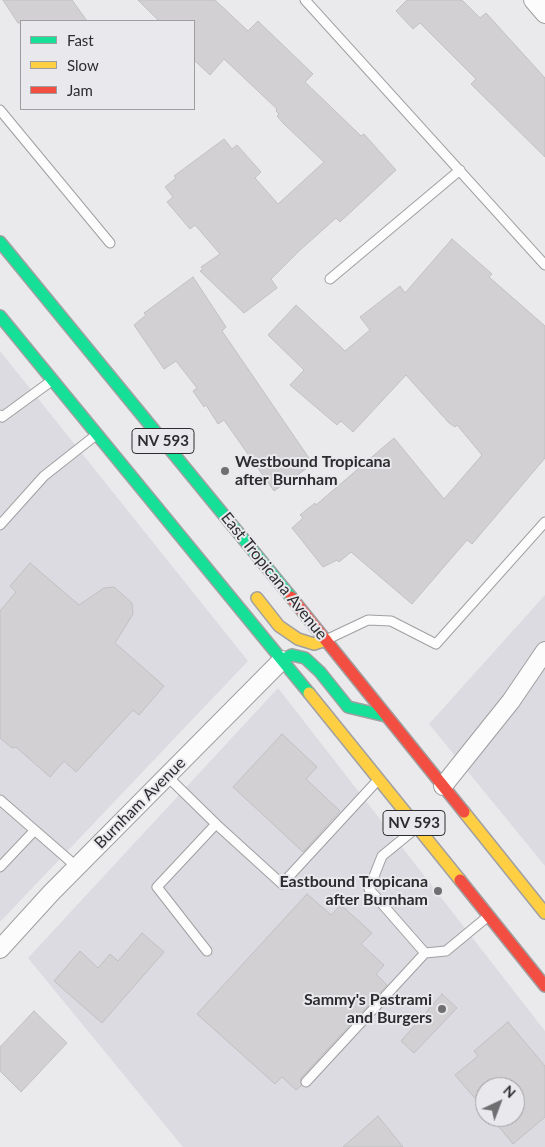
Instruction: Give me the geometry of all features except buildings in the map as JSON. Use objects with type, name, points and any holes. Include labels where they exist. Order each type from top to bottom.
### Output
[{"type":"main road","name":"East Tropicana Avenue","points":[[0,242],[326,640],[545,913]]},
{"type":"main road","points":[[0,252],[16,261]]},
{"type":"main road","name":"NV 593","points":[[0,316],[214,574],[378,780],[490,915],[545,986]]},
{"type":"main road","points":[[214,574],[231,582]]},
{"type":"main road","points":[[249,589],[279,626],[298,640],[314,644],[326,640]]},
{"type":"main road","points":[[282,660],[292,655],[305,658],[320,672],[348,707],[386,716]]},
{"type":"street","points":[[532,0],[545,14]]},
{"type":"street","points":[[442,786],[511,701],[545,651]]},
{"type":"street","name":"Burnham Avenue","points":[[0,949],[77,867],[282,660]]},
{"type":"lane","points":[[305,0],[545,265]]},
{"type":"lane","points":[[0,110],[110,243]]},
{"type":"lane","points":[[330,279],[460,170]]},
{"type":"lane","points":[[1,417],[52,380]]},
{"type":"lane","points":[[0,525],[44,476],[96,434]]},
{"type":"lane","points":[[326,640],[368,620],[391,621],[436,644],[545,522]]},
{"type":"lane","points":[[167,776],[282,884],[378,780]]},
{"type":"lane","points":[[0,800],[77,867]]},
{"type":"lane","points":[[207,951],[157,887],[216,824]]},
{"type":"lane","points":[[417,827],[382,856],[369,889],[424,953]]},
{"type":"lane","points":[[0,867],[34,831]]},
{"type":"lane","points":[[306,1082],[424,953],[446,951],[490,915]]},
{"type":"shaded area","points":[[0,351],[248,661],[0,922]]},
{"type":"shaded area","points":[[545,595],[545,866],[429,724]]},
{"type":"shaded area","points":[[278,688],[545,1031],[545,1147],[183,1147],[28,958]]},
{"type":"traffic: fast","points":[[0,242],[291,597]]},
{"type":"traffic: fast","points":[[0,316],[309,693]]},
{"type":"traffic: fast","points":[[282,660],[292,655],[305,658],[320,672],[348,707],[386,716]]},
{"type":"traffic: slow","points":[[257,598],[279,626],[298,639],[314,644],[326,640]]},
{"type":"traffic: slow","points":[[309,693],[460,880]]},
{"type":"traffic: slow","points":[[464,812],[545,913]]},
{"type":"traffic: jam","points":[[291,597],[464,812]]},
{"type":"traffic: jam","points":[[460,880],[545,986]]},
{"type":"place","name":"Westbound Tropicana after Burnham","points":[[225,471]]},
{"type":"place","name":"Eastbound Tropicana after Burnham","points":[[438,891]]},
{"type":"place","name":"Sammy's Pastrami and Burgers","points":[[442,1009]]}]
